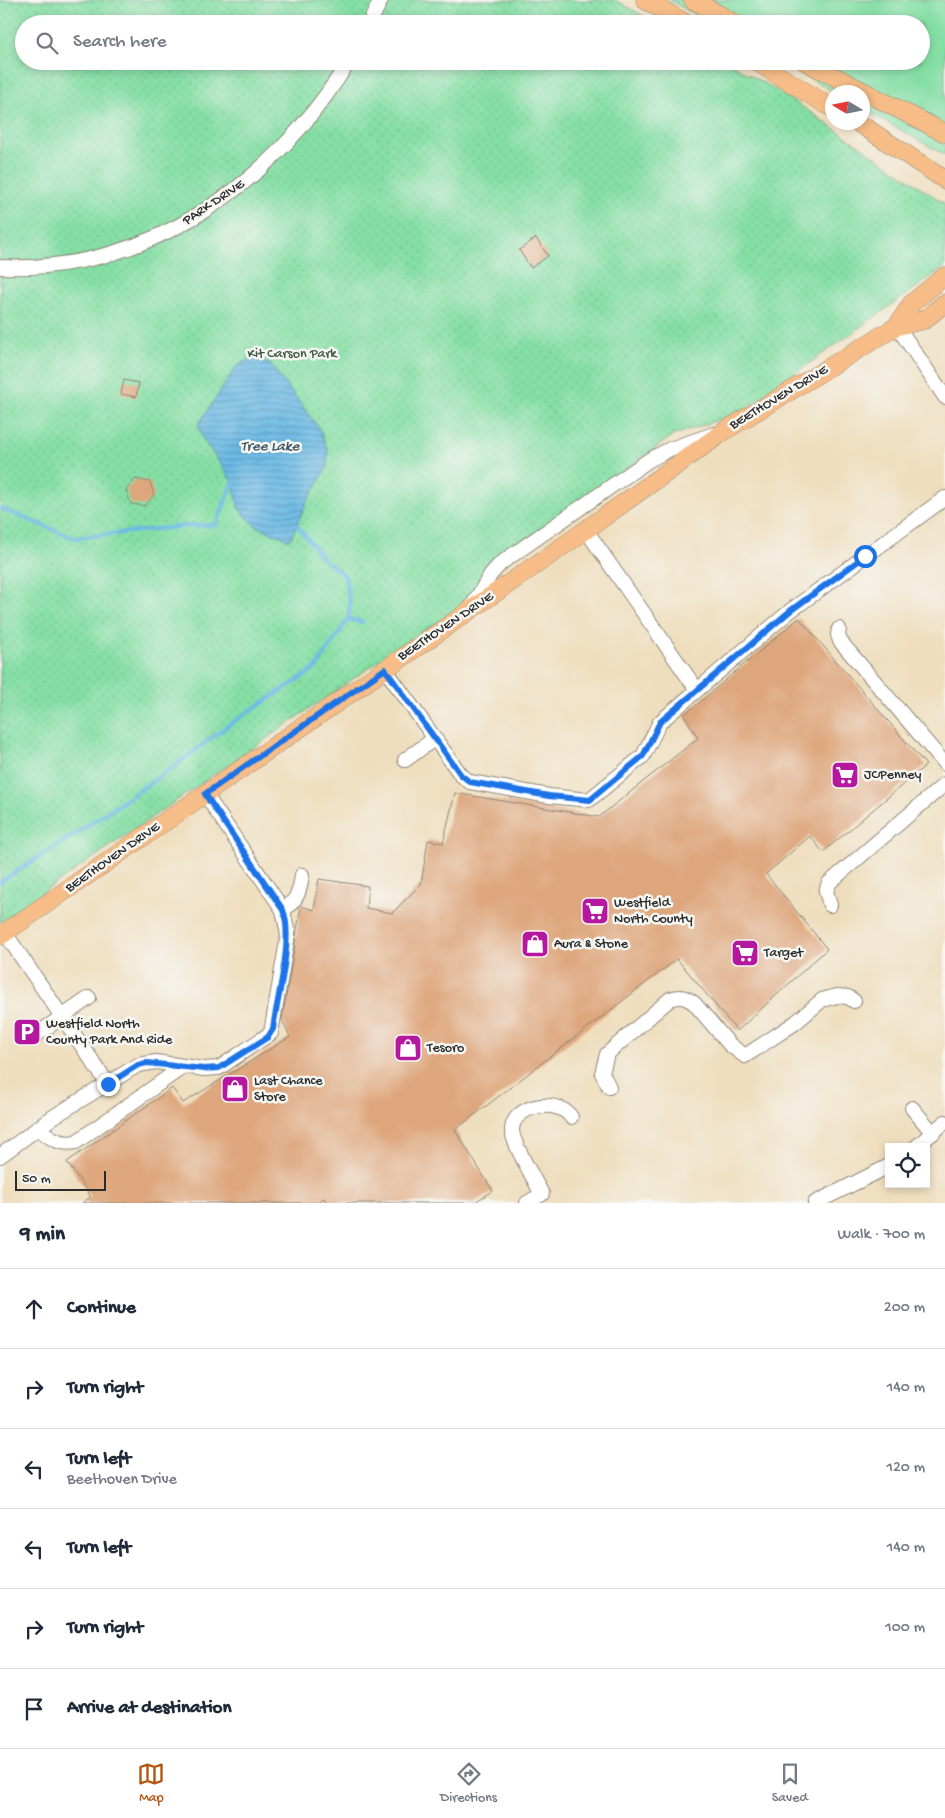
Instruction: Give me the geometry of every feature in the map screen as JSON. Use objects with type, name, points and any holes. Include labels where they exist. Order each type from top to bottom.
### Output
[{"type":"main road","points":[[645,0],[672,15]]},
{"type":"main road","points":[[693,0],[720,15]]},
{"type":"main road","points":[[770,70],[825,104]]},
{"type":"main road","points":[[822,70],[945,133]]},
{"type":"main road","points":[[868,130],[945,180]]},
{"type":"main road","name":"BEETHOVEN DRIVE","points":[[897,326],[912,303],[945,276]]},
{"type":"main road","name":"BEETHOVEN DRIVE","points":[[2,934],[468,613],[726,430],[897,326],[924,320],[945,303]]},
{"type":"main road","points":[[924,320],[945,309]]},
{"type":"street","points":[[374,15],[381,0]]},
{"type":"street","name":"PARK DRIVE","points":[[0,267],[40,267],[104,255],[128,249],[189,223],[249,180],[294,138],[333,88],[344,70]]},
{"type":"street","points":[[897,326],[945,398]]},
{"type":"street","points":[[468,613],[491,574],[501,563],[650,460],[670,450],[726,430]]},
{"type":"street","points":[[385,669],[461,775],[470,782],[584,801],[596,796],[643,756],[660,722],[790,611],[945,498]]},
{"type":"street","points":[[586,530],[697,690]]},
{"type":"street","points":[[840,629],[838,635],[840,641],[945,764]]},
{"type":"street","points":[[405,760],[434,738]]},
{"type":"street","points":[[830,905],[826,891],[829,883],[945,784]]},
{"type":"street","points":[[0,1156],[38,1128],[138,1065],[147,1063],[204,1069],[219,1068],[271,1033],[288,935],[283,910],[205,794]]},
{"type":"street","points":[[283,910],[293,904],[298,896],[302,875]]},
{"type":"street","points":[[2,934],[108,1084]]},
{"type":"street","points":[[609,1087],[602,1074],[607,1054],[670,999],[676,997],[688,999],[694,1003],[730,1045],[745,1056],[794,1023],[822,1000],[837,996],[848,997],[854,1001]]},
{"type":"street","points":[[36,1035],[90,998]]},
{"type":"street","points":[[38,1128],[52,1140],[68,1143],[76,1142],[184,1066]]},
{"type":"street","points":[[527,1203],[542,1194],[514,1140],[512,1128],[514,1122],[527,1111],[546,1105],[560,1107],[571,1117]]},
{"type":"street","points":[[912,1108],[933,1133]]},
{"type":"street","points":[[921,1143],[945,1122]]},
{"type":"street","points":[[815,1203],[833,1198],[885,1168]]},
{"type":"green space","name":"Kit Carson Park","points":[[0,0],[615,0],[642,15],[15,15],[15,70],[742,70],[788,97],[825,122],[825,130],[836,130],[945,204],[945,267],[739,413],[674,435],[500,558],[464,608],[424,630],[0,922]]},
{"type":"green space","points":[[669,0],[945,0],[945,155],[870,113],[870,85],[825,85],[825,87],[796,70],[930,70],[930,15],[696,15]]},
{"type":"water","name":"Tree Lake","points":[[252,358],[270,364],[319,428],[328,451],[327,467],[306,504],[290,540],[256,526],[239,509],[233,483],[203,439],[198,425],[237,366]]},
{"type":"building","points":[[536,238],[548,256],[531,268],[519,250]]},
{"type":"building","points":[[124,380],[139,383],[136,397],[121,394]]},
{"type":"building","points":[[135,479],[150,482],[154,495],[145,506],[131,504],[126,490]]},
{"type":"building","name":"Westfield North County","points":[[799,618],[926,765],[823,852],[810,836],[766,874],[827,949],[737,1031],[677,959],[455,1130],[493,1191],[473,1203],[327,1203],[324,1198],[317,1203],[82,1203],[91,1197],[67,1162],[172,1088],[183,1103],[290,1037],[282,1020],[301,906],[314,910],[319,879],[368,886],[366,908],[392,913],[421,884],[428,840],[443,843],[455,793],[599,817],[698,738],[684,715]]},
{"type":"waterway","points":[[0,508],[74,538],[186,526],[216,525],[233,483]]},
{"type":"waterway","points":[[0,882],[77,833],[172,768],[227,726],[316,668],[348,619],[350,605],[345,576],[323,559],[298,526]]},
{"type":"waterway","points":[[348,619],[362,622]]},
{"type":"place","name":"JCPenney","points":[[845,775]]},
{"type":"place","name":"Westfield North County","points":[[595,911]]},
{"type":"place","name":"Aura & Stone","points":[[535,944]]},
{"type":"place","name":"Target","points":[[745,953]]},
{"type":"place","name":"Westfield North County Park And Ride","points":[[27,1032]]},
{"type":"place","name":"Tesoro","points":[[408,1048]]},
{"type":"place","name":"Last Chance Store","points":[[235,1089]]},
{"type":"route","points":[[108,1084],[138,1065],[147,1063],[156,1062],[212,1070],[219,1068],[268,1037],[273,1029],[288,935],[286,918],[283,910],[205,794],[385,669],[461,775],[470,782],[488,787],[579,801],[590,800],[643,756],[655,727],[660,722],[790,611],[865,556]]}]
